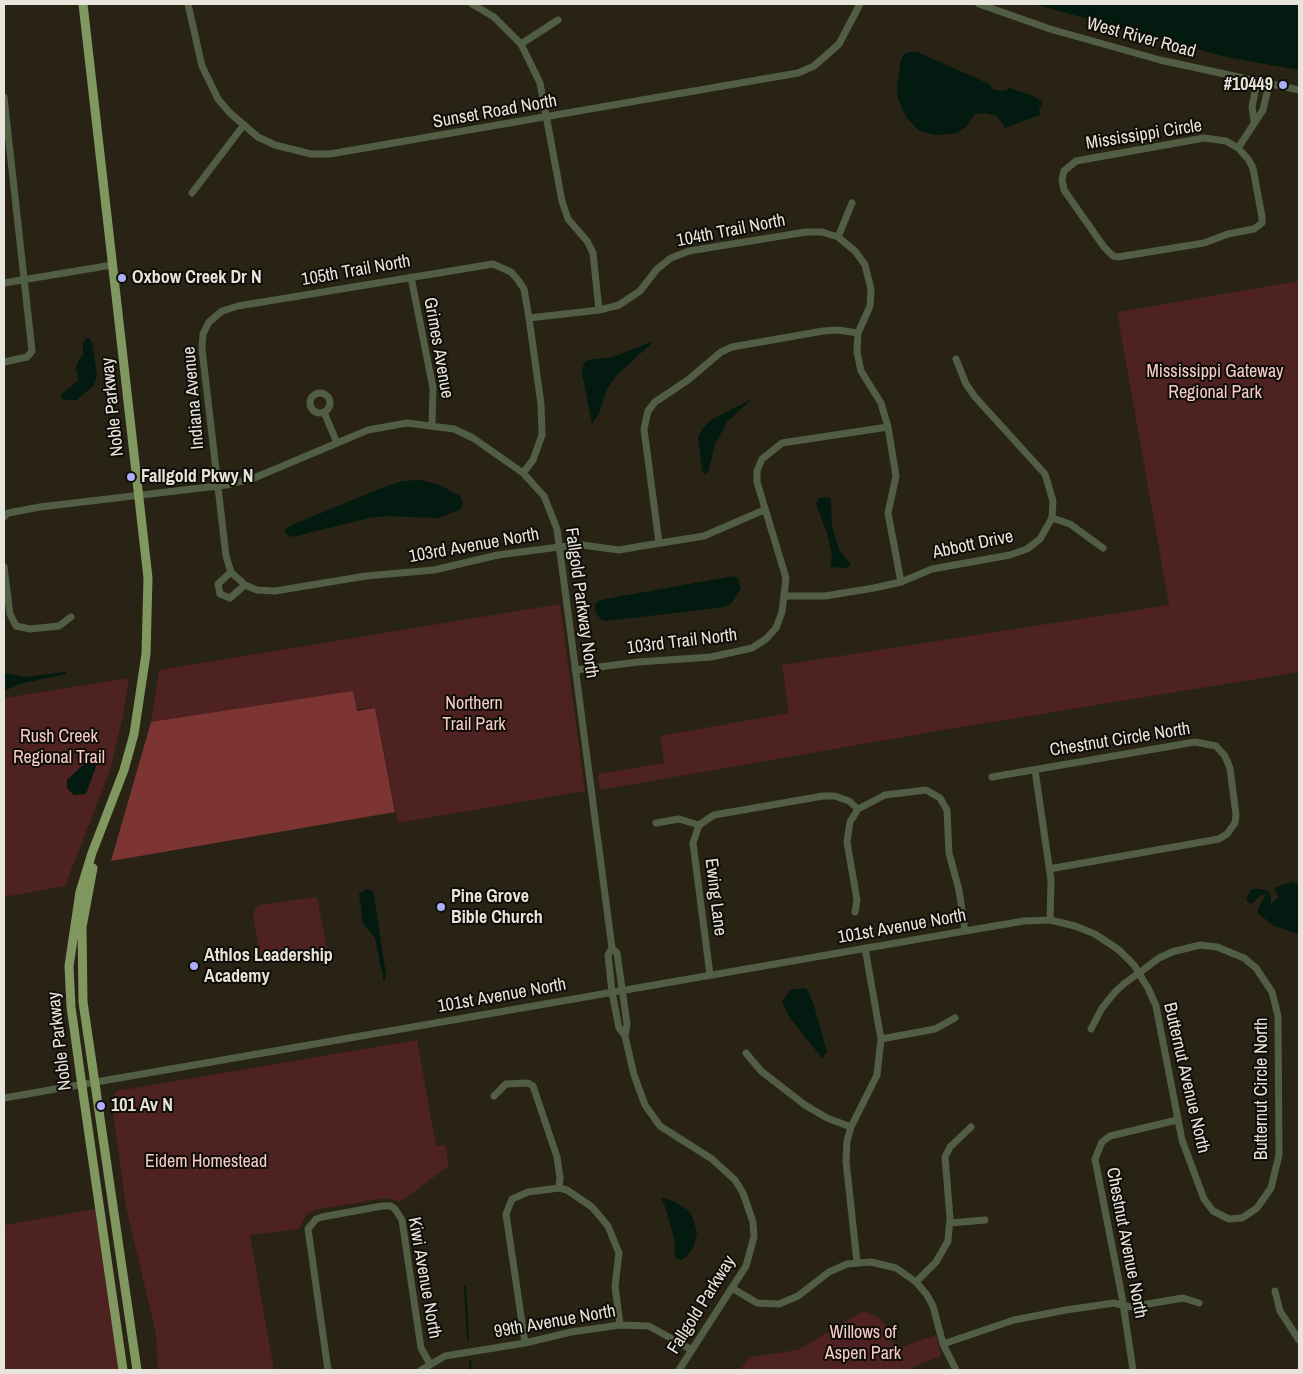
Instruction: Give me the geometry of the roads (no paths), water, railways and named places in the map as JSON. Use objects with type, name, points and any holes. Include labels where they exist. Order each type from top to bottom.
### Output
[{"type":"main road","name":"Noble Parkway","points":[[83,4],[147,556],[149,592],[144,669],[134,734],[124,770],[92,853],[80,892],[70,952],[70,996],[123,1370]]},
{"type":"main road","name":"Noble Parkway","points":[[102,831],[87,892],[81,938],[83,1002],[137,1370]]},
{"type":"street","name":"Sunset Road North","points":[[188,4],[197,48],[209,83],[218,99],[243,126],[275,145],[311,154],[330,154],[547,118],[798,73],[814,66],[839,44],[858,4]]},
{"type":"street","points":[[472,4],[494,17],[521,44],[540,83],[562,201],[568,219],[587,241],[593,253],[599,310]]},
{"type":"street","name":"West River Road","points":[[979,4],[1050,29],[1185,66],[1299,90]]},
{"type":"street","points":[[521,44],[558,20]]},
{"type":"street","points":[[1254,121],[1252,107],[1257,82]]},
{"type":"street","points":[[1238,148],[1263,110],[1269,84]]},
{"type":"street","points":[[4,97],[32,351],[27,357],[4,362]]},
{"type":"street","points":[[192,193],[243,126]]},
{"type":"street","name":"Mississippi Circle","points":[[1204,138],[1226,141],[1238,148],[1253,168],[1262,223],[1254,229],[1228,234],[1204,243],[1124,256],[1113,256],[1104,247],[1064,190],[1062,180],[1064,171],[1069,164],[1076,161],[1204,138]]},
{"type":"street","points":[[852,204],[838,236],[855,250],[865,264],[870,283],[870,306],[858,333],[857,352],[860,371],[880,403],[888,426],[896,476],[888,513],[901,582]]},
{"type":"street","name":"104th Trail North","points":[[529,318],[599,310],[618,305],[640,292],[657,269],[671,258],[689,251],[806,232],[822,232],[838,236]]},
{"type":"street","name":"105th Trail North","points":[[209,322],[222,311],[238,306],[493,264],[511,272],[524,289],[529,318]]},
{"type":"street","points":[[4,283],[112,265]]},
{"type":"street","name":"Grimes Avenue","points":[[411,277],[434,388],[432,425]]},
{"type":"street","points":[[523,473],[533,460],[542,435],[541,404],[529,318]]},
{"type":"street","name":"Indiana Avenue","points":[[209,322],[203,334],[202,349],[226,556],[231,572]]},
{"type":"street","points":[[659,543],[644,429],[648,411],[654,402],[688,380],[721,352],[732,347],[823,331],[838,330],[858,333]]},
{"type":"street","points":[[956,359],[966,384],[975,397],[1045,474],[1054,501],[1052,518],[1070,524],[1103,548]]},
{"type":"street","points":[[324,412],[337,443]]},
{"type":"street","name":"Fallgold Parkway North","points":[[4,517],[8,513],[40,507],[217,485],[254,478],[368,430],[386,425],[407,423],[454,429],[473,438],[523,473],[544,496],[551,511],[560,548],[612,948],[608,955],[612,992],[618,1028],[625,1036]]},
{"type":"street","name":"103rd Trail North","points":[[575,670],[638,662],[711,657],[752,648],[766,639],[776,628],[786,596],[786,578],[757,482],[757,470],[762,459],[770,451],[794,440],[888,426]]},
{"type":"street","name":"103rd Avenue North","points":[[245,585],[257,590],[275,592],[366,576],[434,570],[498,555],[582,545],[619,550],[704,536],[764,510]]},
{"type":"street","name":"Abbott Drive","points":[[786,596],[825,596],[901,582],[932,569],[1010,555],[1027,548],[1040,539],[1052,518]]},
{"type":"street","points":[[4,567],[10,614],[16,626],[30,629],[60,626],[71,617]]},
{"type":"street","points":[[231,572],[245,585],[230,598],[220,594],[218,584],[231,572]]},
{"type":"street","name":"Chestnut Circle North","points":[[992,777],[1195,742],[1216,746],[1226,756],[1236,803],[1235,823],[1227,834],[1219,839],[1049,869]]},
{"type":"street","points":[[1035,770],[1049,869],[1051,891],[1050,920]]},
{"type":"street","points":[[855,912],[856,900],[847,842],[850,822],[858,809],[884,795],[926,790],[934,794],[947,810],[949,853],[958,890],[964,931]]},
{"type":"street","points":[[656,823],[679,819],[689,820],[699,825],[714,815],[823,796],[835,796],[849,801],[858,809]]},
{"type":"street","name":"Ewing Lane","points":[[699,825],[693,843],[710,975]]},
{"type":"street","name":"Butternut Avenue North","points":[[1006,924],[1050,920],[1075,926],[1103,939],[1126,956],[1148,988],[1157,1012],[1177,1120],[1191,1169],[1209,1207],[1217,1214],[1229,1219],[1247,1216]]},
{"type":"street","name":"101st Avenue North","points":[[4,1098],[82,1086],[1006,924]]},
{"type":"street","name":"Butternut Circle North","points":[[1091,1029],[1108,999],[1125,983],[1172,952],[1200,945],[1217,947],[1244,958],[1256,968],[1272,992],[1278,1016],[1278,1166],[1266,1196],[1247,1216]]},
{"type":"street","name":"Fallgold Parkway North","points":[[612,948],[617,953],[627,1024],[625,1036]]},
{"type":"street","points":[[857,1262],[846,1161],[851,1127],[873,1087],[880,1062],[882,1039],[865,948]]},
{"type":"street","points":[[882,1039],[935,1029],[955,1018]]},
{"type":"street","name":"Fallgold Parkway","points":[[625,1036],[634,1076],[651,1116],[671,1134],[724,1169],[744,1192],[753,1222],[754,1237],[746,1266],[679,1370]]},
{"type":"street","points":[[746,1053],[760,1071],[805,1105],[827,1118],[851,1127]]},
{"type":"street","points":[[494,1096],[506,1084],[528,1083],[533,1086],[557,1157],[560,1178],[559,1188]]},
{"type":"street","name":"Chestnut Avenue North","points":[[1133,1370],[1124,1305],[1095,1159],[1102,1142],[1110,1136],[1177,1120]]},
{"type":"street","points":[[916,1282],[943,1252],[949,1236],[950,1222],[945,1158],[950,1147],[971,1127]]},
{"type":"street","points":[[525,1343],[506,1214],[512,1200],[520,1194],[559,1188],[575,1194],[592,1207],[608,1226],[616,1243],[620,1264],[615,1286],[620,1325]]},
{"type":"street","name":"Kiwi Avenue North","points":[[328,1370],[308,1229],[316,1219],[391,1206],[399,1214],[421,1348],[430,1364]]},
{"type":"street","points":[[950,1222],[985,1220]]},
{"type":"street","points":[[732,1288],[757,1302],[779,1304],[798,1296],[838,1267],[857,1262],[871,1262],[896,1268],[916,1282],[933,1306],[943,1344],[956,1370]]},
{"type":"street","points":[[1276,1291],[1280,1311],[1299,1340]]},
{"type":"street","points":[[943,1344],[995,1325],[1032,1316],[1114,1302],[1130,1307],[1183,1298],[1198,1303]]},
{"type":"street","name":"99th Avenue North","points":[[421,1370],[445,1356],[620,1325],[649,1326],[692,1350]]},
{"type":"waterway","points":[[465,1287],[468,1340]]},
{"type":"waterway","points":[[470,1361],[471,1370]]},
{"type":"place","name":"#10449","points":[[1283,85]]},
{"type":"place","name":"Oxbow Creek Dr N","points":[[122,278]]},
{"type":"place","name":"Fallgold Pkwy N","points":[[131,477]]},
{"type":"place","name":"Pine Grove Bible Church","points":[[441,907]]},
{"type":"place","name":"Athlos Leadership Academy","points":[[194,966]]},
{"type":"place","name":"101 Av N","points":[[101,1106]]},
{"type":"park label","name":"Mississippi Gateway Regional Park","points":[[1215,382]]},
{"type":"park label","name":"Northern Trail Park","points":[[474,714]]},
{"type":"park label","name":"Rush Creek Regional Trail","points":[[59,748]]},
{"type":"park label","name":"Eidem Homestead","points":[[206,1162]]},
{"type":"park label","name":"Willows of Aspen Park","points":[[863,1344]]}]
